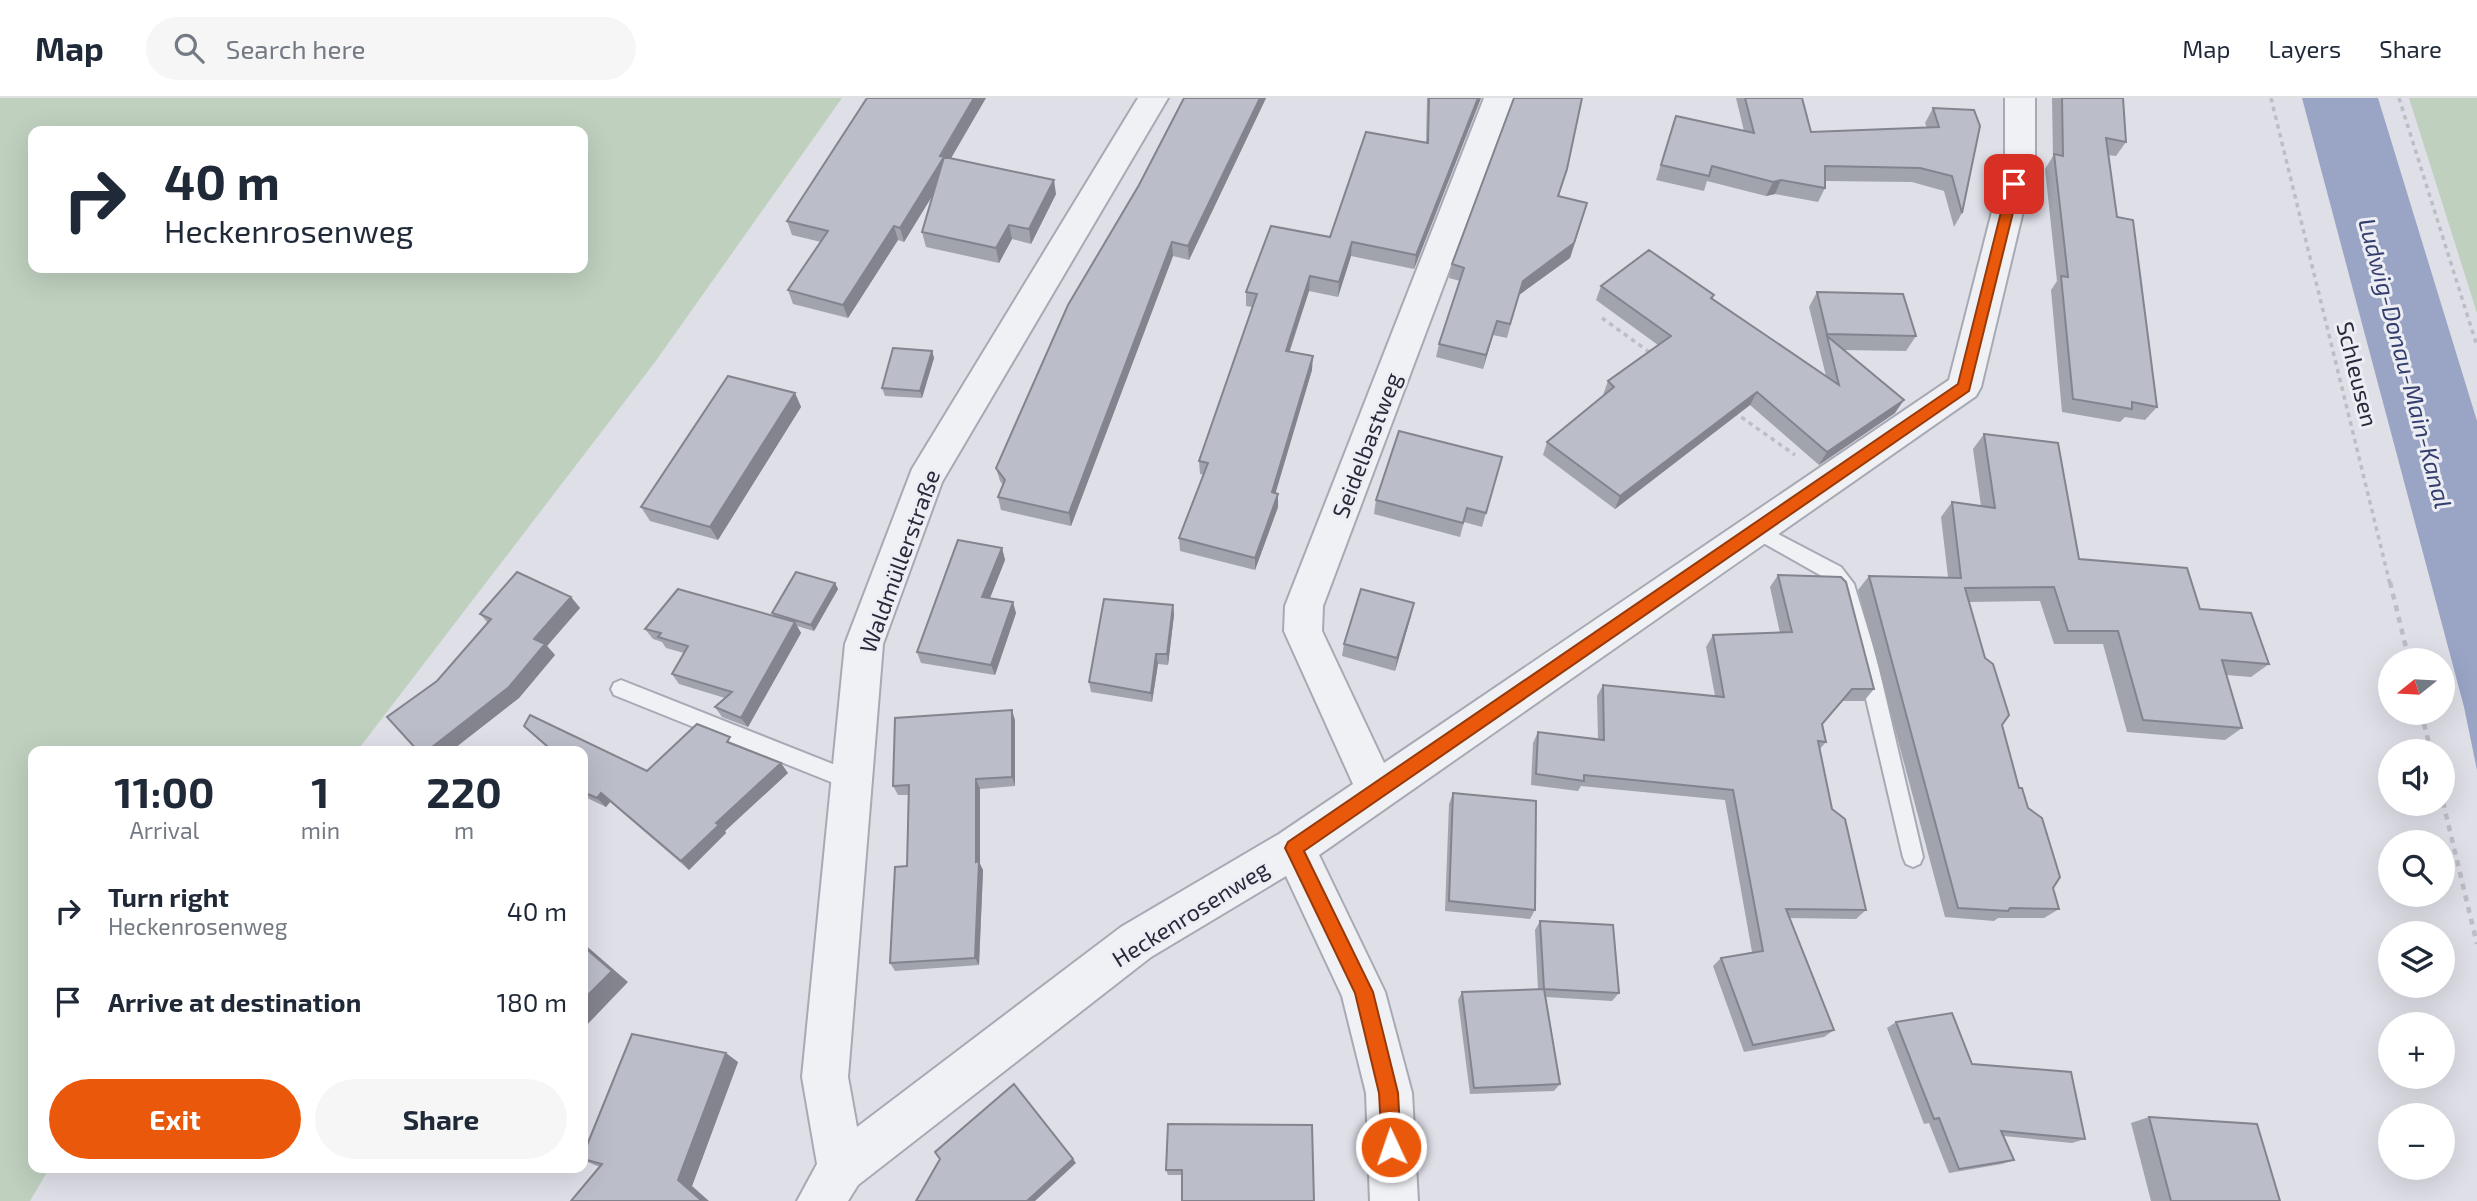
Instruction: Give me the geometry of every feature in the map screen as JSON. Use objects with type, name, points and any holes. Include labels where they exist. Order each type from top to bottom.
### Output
[{"type":"street","name":"Waldmüllerstraße","points":[[841,1168],[825,1077],[864,644],[925,479],[1153,98]]},
{"type":"street","name":"Seidelbastweg","points":[[1377,789],[1303,631],[1304,606],[1499,98]]},
{"type":"street","name":"Heckenrosenweg","points":[[841,1168],[1136,942],[1294,848],[1964,387],[2020,161],[2020,98]]},
{"type":"street","points":[[1294,848],[1363,992],[1389,1093],[1394,1201]]},
{"type":"street","points":[[821,1201],[841,1168]]},
{"type":"lane","points":[[1758,531],[1834,573],[1847,590],[1866,656],[1913,857]]},
{"type":"lane","points":[[621,689],[851,781]]},
{"type":"path","name":"Schleusen","points":[[2270,98],[2406,648]]},
{"type":"path","points":[[2399,98],[2477,346]]},
{"type":"path","points":[[1602,317],[1656,356]]},
{"type":"path","points":[[1732,411],[1830,480]]},
{"type":"path","points":[[2446,816],[2477,944]]},
{"type":"green space","points":[[0,98],[842,98],[655,362],[361,746],[28,746],[28,1173],[46,1173],[30,1201],[0,1201]]},
{"type":"green space","points":[[2409,98],[2477,98],[2477,313]]},
{"type":"water","name":"Ludwig-Donau-Main-Kanal","points":[[2302,98],[2378,98],[2477,421],[2477,770],[2455,673],[2455,648],[2448,648]]},
{"type":"building","points":[[867,98],[974,98],[940,156],[1054,180],[1029,229],[1009,225],[996,248],[922,232],[944,157],[900,228],[894,226],[843,305],[788,290],[828,231],[787,221]]},
{"type":"building","points":[[1184,98],[1260,98],[1188,246],[1172,242],[1069,513],[998,497],[1005,480],[996,468],[1068,305],[1139,185]]},
{"type":"building","points":[[1429,98],[1478,98],[1416,255],[1352,242],[1339,282],[1310,276],[1286,351],[1313,356],[1272,492],[1278,494],[1255,558],[1179,538],[1208,463],[1199,461],[1257,294],[1246,292],[1271,226],[1330,237],[1366,132],[1428,143]]},
{"type":"building","points":[[1514,98],[1582,98],[1567,169],[1558,196],[1587,203],[1574,243],[1523,281],[1510,324],[1497,321],[1486,355],[1439,344],[1464,268],[1452,264]]},
{"type":"building","points":[[1745,98],[1802,98],[1811,132],[1939,127],[1933,108],[1974,110],[1980,126],[1962,213],[1952,176],[1920,168],[1825,166],[1825,188],[1781,180],[1773,182],[1712,166],[1709,176],[1661,165],[1676,116],[1754,133]]},
{"type":"building","points":[[2062,98],[2123,98],[2126,142],[2106,138],[2117,217],[2133,220],[2157,407],[2132,402],[2132,409],[2073,399],[2061,276],[2068,277],[2054,154],[2063,156]]},
{"type":"building","points":[[1649,250],[1714,295],[1711,298],[1839,385],[1827,336],[1904,400],[1827,452],[1757,392],[1620,496],[1547,442],[1614,387],[1608,381],[1671,336],[1601,286]]},
{"type":"building","points":[[1817,292],[1903,294],[1916,336],[1827,334]]},
{"type":"building","points":[[893,348],[932,351],[920,391],[882,388]]},
{"type":"building","points":[[728,376],[795,393],[710,527],[641,507]]},
{"type":"building","points":[[1399,431],[1502,457],[1486,513],[1467,508],[1463,523],[1376,500]]},
{"type":"building","points":[[1984,434],[2058,443],[2079,559],[2187,568],[2200,609],[2251,613],[2269,664],[2222,660],[2242,728],[2143,720],[2118,631],[2068,631],[2054,587],[1965,588],[1985,658],[1993,664],[2009,715],[2002,725],[2019,788],[2022,788],[2028,808],[2042,818],[2060,877],[2053,888],[2059,909],[2010,908],[2008,911],[1958,908],[1869,576],[1961,578],[1952,502],[1995,508]]},
{"type":"building","points":[[958,540],[1002,548],[982,597],[1013,602],[991,665],[917,652]]},
{"type":"building","points":[[517,572],[571,597],[534,639],[545,644],[509,687],[433,746],[413,746],[387,717],[437,681],[491,619],[480,614]]},
{"type":"building","points":[[796,572],[835,583],[811,625],[772,613]]},
{"type":"building","points":[[1778,575],[1841,577],[1846,582],[1874,689],[1852,689],[1822,724],[1826,742],[1818,741],[1832,809],[1845,819],[1866,910],[1786,909],[1834,1030],[1753,1045],[1721,958],[1763,951],[1733,790],[1584,775],[1584,781],[1536,774],[1538,732],[1604,740],[1603,685],[1724,697],[1713,635],[1792,632]]},
{"type":"building","points":[[678,589],[795,622],[741,718],[715,707],[732,692],[672,674],[688,646],[658,637],[661,633],[645,629]]},
{"type":"building","points":[[1361,589],[1414,603],[1397,658],[1344,644]]},
{"type":"building","points":[[1104,599],[1173,605],[1167,654],[1156,654],[1151,693],[1089,682]]},
{"type":"building","points":[[1012,710],[1012,777],[976,779],[976,862],[979,861],[975,958],[890,963],[895,867],[907,866],[909,785],[893,786],[895,718]]},
{"type":"building","points":[[530,715],[647,771],[697,724],[730,737],[727,742],[781,763],[716,823],[719,825],[681,861],[601,793],[597,798],[588,794],[588,746],[547,746],[524,726]]},
{"type":"building","points":[[1453,793],[1536,801],[1535,910],[1449,901]]},
{"type":"building","points":[[1540,921],[1613,925],[1619,993],[1544,989]]},
{"type":"building","points":[[588,950],[612,971],[588,995]]},
{"type":"building","points":[[1544,989],[1560,1084],[1474,1088],[1462,992]]},
{"type":"building","points":[[1952,1013],[1972,1064],[2071,1072],[2085,1139],[2001,1131],[2014,1160],[1959,1169],[1939,1118],[1934,1119],[1896,1022]]},
{"type":"building","points":[[632,1034],[726,1053],[678,1180],[702,1201],[571,1201],[602,1164],[588,1160],[588,1143]]},
{"type":"building","points":[[1014,1084],[1073,1159],[1027,1201],[916,1201],[940,1159],[935,1152]]},
{"type":"building","points":[[2149,1117],[2257,1124],[2280,1201],[2171,1201]]},
{"type":"building","points":[[1168,1124],[1312,1125],[1314,1201],[1182,1201],[1182,1170],[1166,1170]]},
{"type":"route","points":[[1391,1147],[1389,1093],[1363,992],[1294,848],[1964,387],[2014,184]]}]
